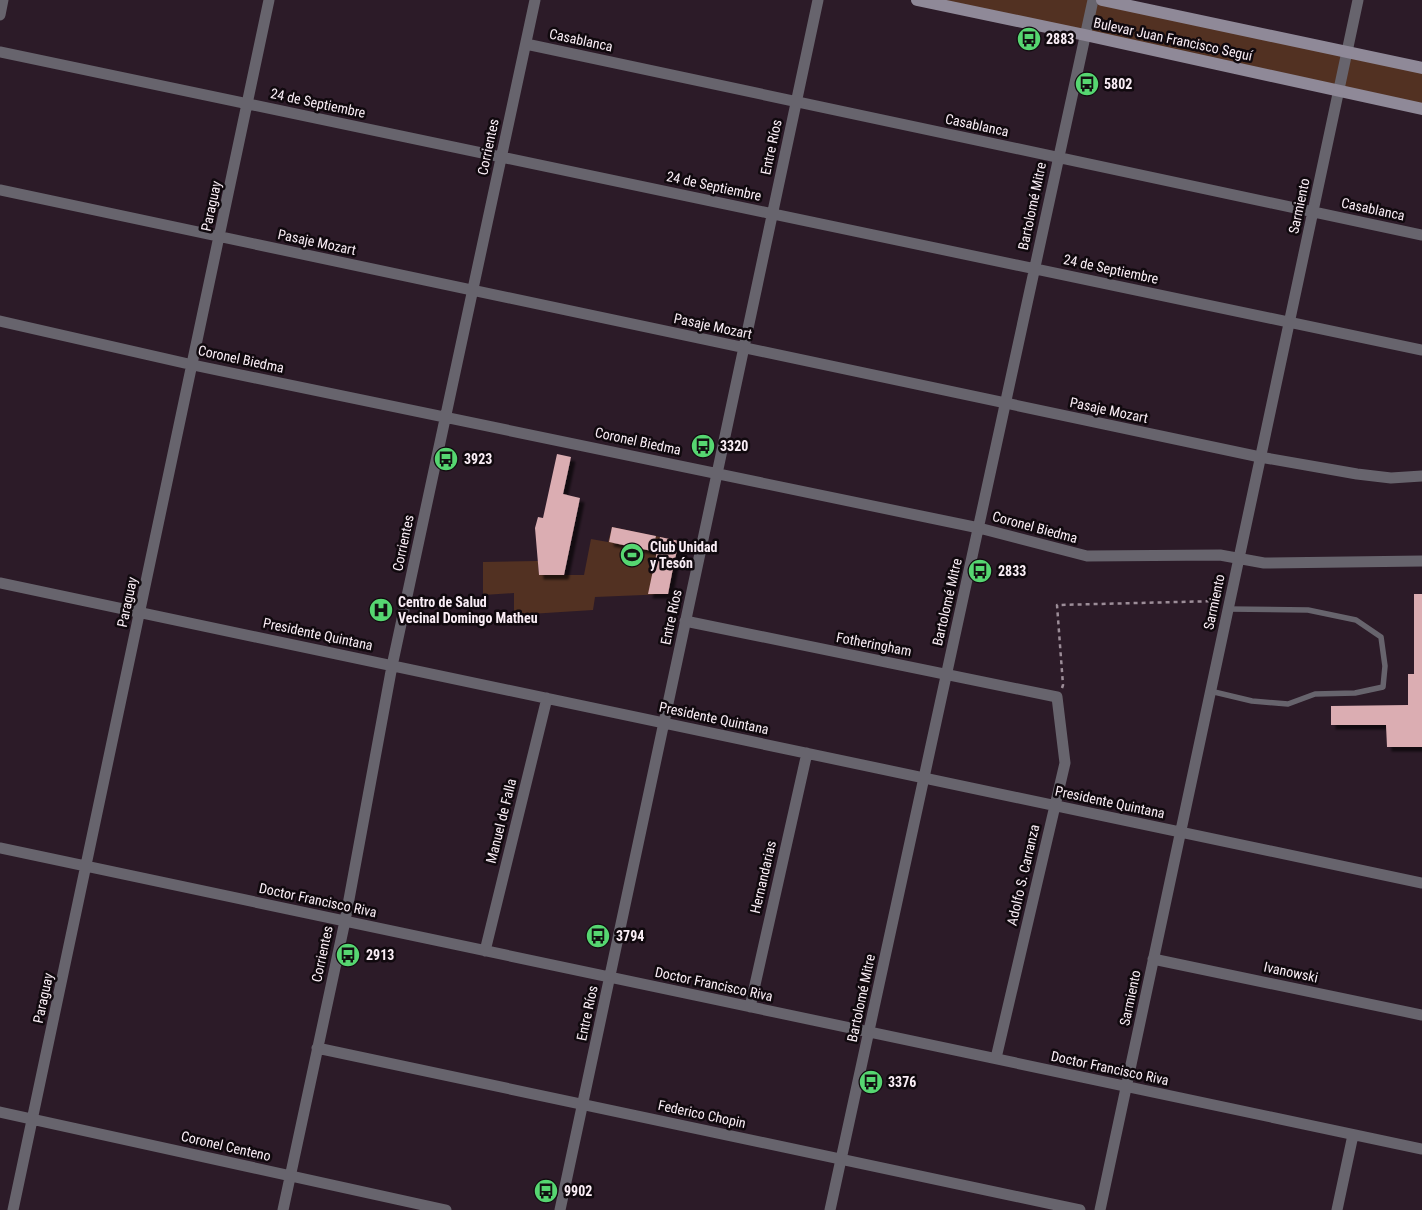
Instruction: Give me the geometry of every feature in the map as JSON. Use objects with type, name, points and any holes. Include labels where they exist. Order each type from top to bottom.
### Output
[{"type":"main road","name":"Bulevar Juan Francisco Seguí","points":[[917,0],[1422,109]]},
{"type":"main road","name":"Bulevar Juan Francisco Seguí","points":[[1102,0],[1422,68]]},
{"type":"street","points":[[0,15],[3,0]]},
{"type":"street","name":"Paraguay","points":[[14,1210],[269,0]]},
{"type":"street","name":"Corrientes","points":[[283,1210],[344,921],[392,666],[535,0]]},
{"type":"street","name":"Entre Ríos","points":[[560,1210],[818,0]]},
{"type":"street","name":"Bartolomé Mitre","points":[[830,1210],[1093,0]]},
{"type":"street","name":"Sarmiento","points":[[1100,1210],[1358,0]]},
{"type":"street","name":"Casablanca","points":[[526,44],[1422,235]]},
{"type":"street","name":"24 de Septiembre","points":[[0,52],[1422,350]]},
{"type":"street","name":"Pasaje Mozart","points":[[0,190],[1260,457],[1391,478],[1422,476]]},
{"type":"street","name":"Coronel Biedma","points":[[0,321],[192,365],[446,416],[979,528],[1087,556],[1220,554],[1264,563],[1422,561]]},
{"type":"street","name":"Presidente Quintana","points":[[0,583],[1422,883]]},
{"type":"street","name":"Fotheringham","points":[[685,621],[1057,697]]},
{"type":"street","name":"Adolfo S. Carranza","points":[[996,1058],[1065,764],[1057,697]]},
{"type":"street","name":"Manuel de Falla","points":[[485,951],[546,698]]},
{"type":"street","name":"Hernandarias","points":[[750,1007],[807,753]]},
{"type":"street","name":"Doctor Francisco Riva","points":[[0,848],[1422,1149]]},
{"type":"street","name":"Ivanowski","points":[[1153,959],[1422,1015]]},
{"type":"street","name":"Federico Chopin","points":[[317,1048],[1080,1210]]},
{"type":"street","name":"Coronel Centeno","points":[[0,1112],[446,1210]]},
{"type":"street","points":[[1337,1210],[1353,1135]]},
{"type":"lane","points":[[1210,691],[1252,701],[1288,704],[1314,694],[1355,693],[1383,686],[1385,666],[1380,637],[1356,620],[1308,610],[1229,605]]},
{"type":"path","points":[[1057,697],[1063,685],[1057,605],[1229,605]]},
{"type":"shaded area","points":[[917,0],[1102,0],[1422,68],[1422,109]]},
{"type":"shaded area","points":[[612,527],[679,541],[668,594],[595,597],[593,610],[514,615],[514,593],[483,595],[483,562],[538,561],[539,575],[584,575],[591,539],[608,542]]},
{"type":"building","points":[[557,454],[571,457],[563,494],[580,498],[564,575],[539,575],[535,528],[538,517],[543,518]]},
{"type":"building","points":[[612,527],[656,536],[652,551],[609,542]]},
{"type":"building","points":[[660,537],[679,541],[668,594],[648,594]]},
{"type":"building","points":[[1414,594],[1422,594],[1422,747],[1387,747],[1386,725],[1331,725],[1331,706],[1408,705],[1408,674],[1414,674]]},
{"type":"place","name":"2883","points":[[1029,39]]},
{"type":"place","name":"5802","points":[[1087,84]]},
{"type":"place","name":"3320","points":[[703,446]]},
{"type":"place","name":"3923","points":[[446,459]]},
{"type":"place","name":"Club Unidad y Tesón","points":[[632,555]]},
{"type":"place","name":"2833","points":[[980,571]]},
{"type":"place","name":"Centro de Salud Vecinal Domingo Matheu","points":[[381,610]]},
{"type":"place","name":"3794","points":[[598,936]]},
{"type":"place","name":"2913","points":[[348,955]]},
{"type":"place","name":"3376","points":[[871,1082]]},
{"type":"place","name":"9902","points":[[546,1191]]}]
